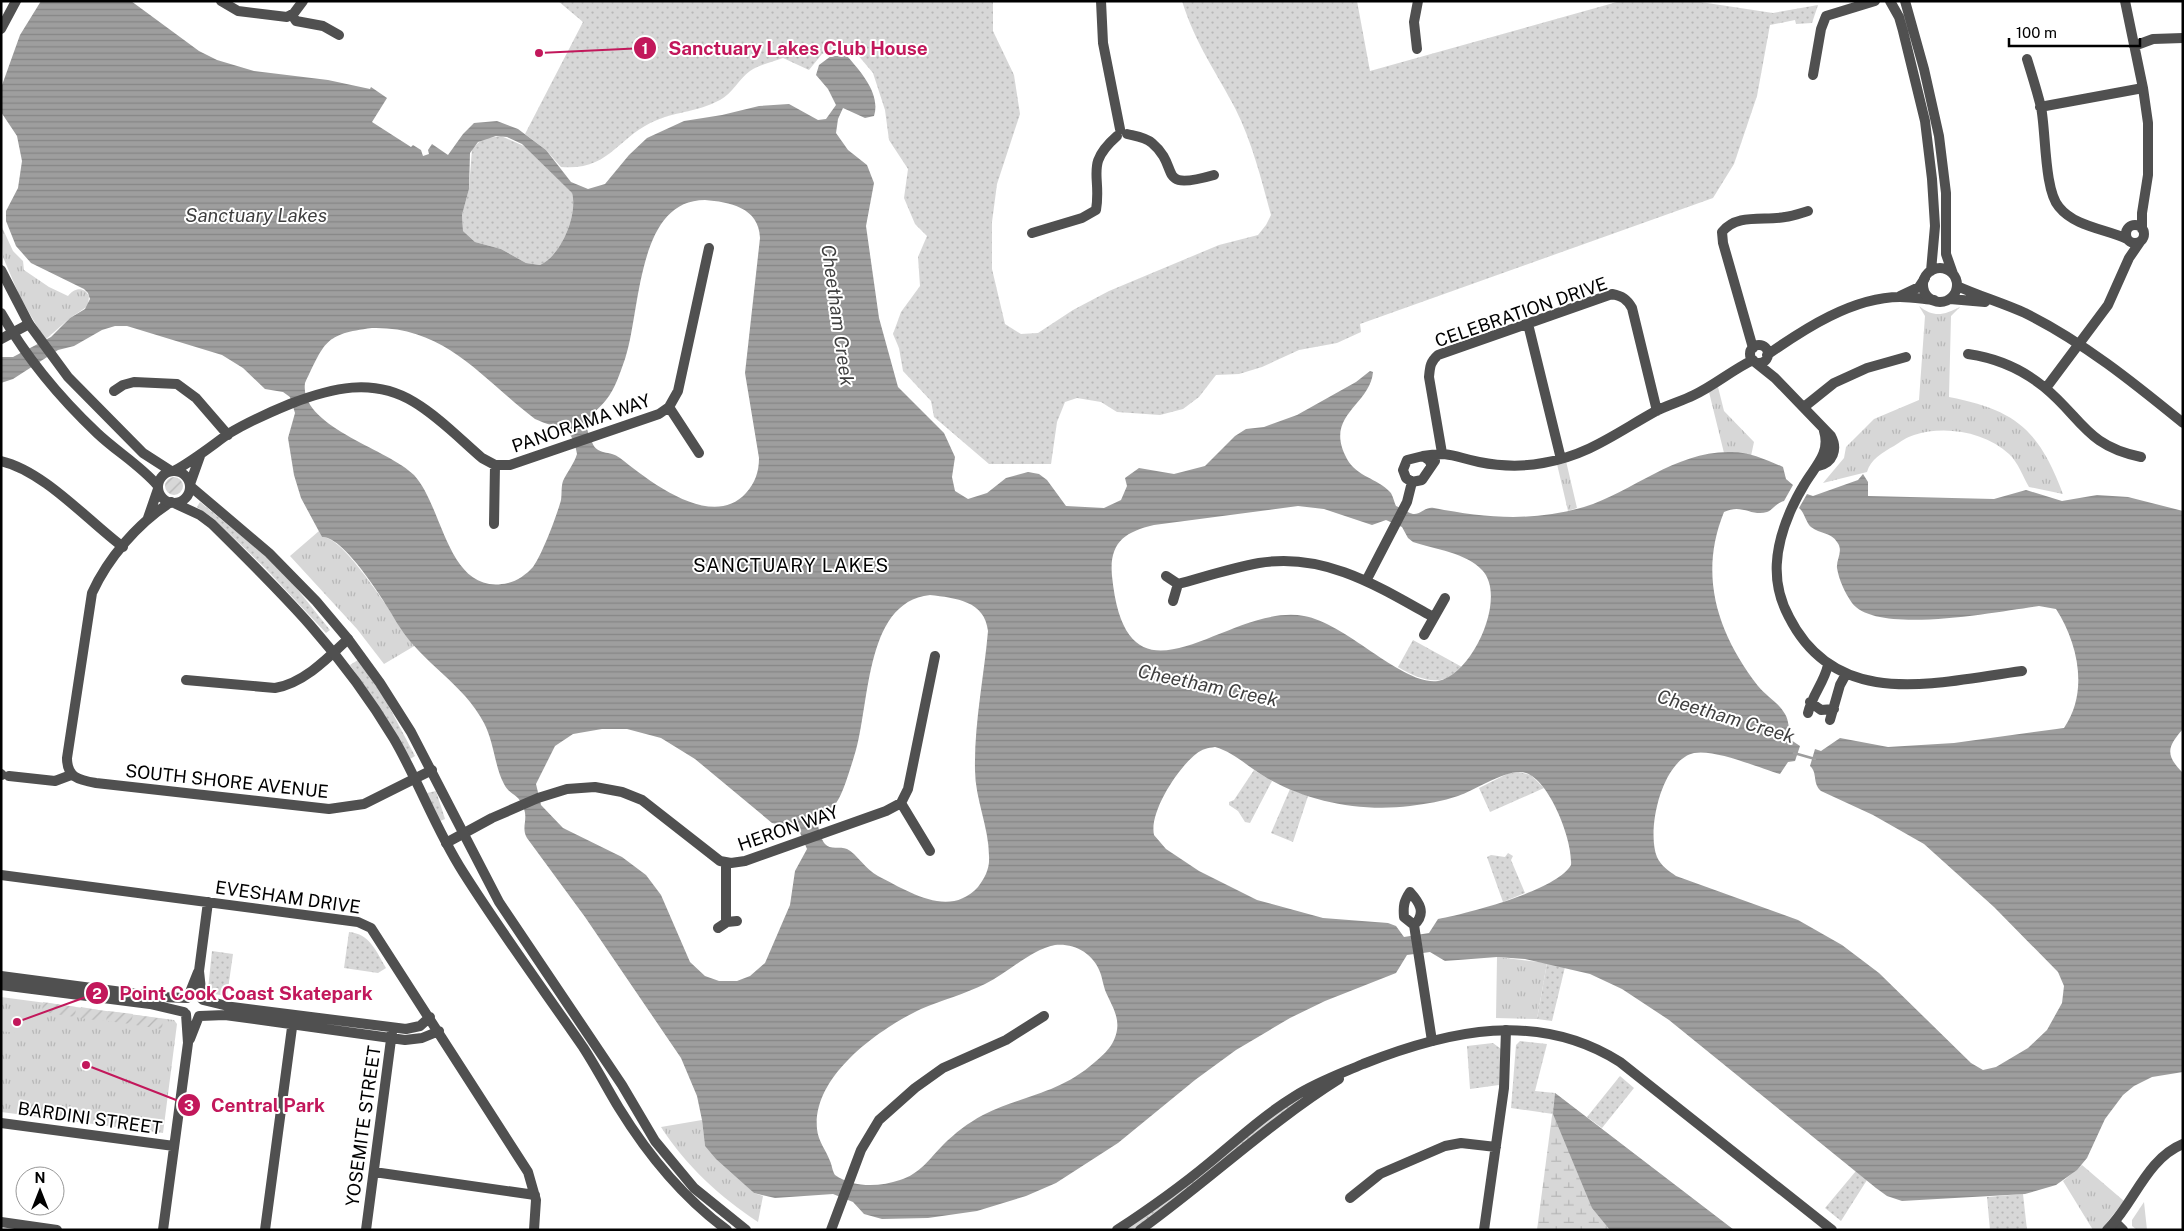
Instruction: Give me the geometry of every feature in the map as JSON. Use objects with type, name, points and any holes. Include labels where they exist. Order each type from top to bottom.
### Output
[{"type":"street","points":[[1,29],[16,1]]},
{"type":"street","points":[[221,1],[238,11],[281,17],[292,15],[303,1]]},
{"type":"street","points":[[1101,1],[1103,43],[1121,133]]},
{"type":"street","points":[[1417,50],[1414,22],[1418,1]]},
{"type":"street","points":[[1814,75],[1821,29],[1826,16],[1857,4],[1875,1]]},
{"type":"street","points":[[1890,1],[1899,17],[1925,121],[1935,226],[1926,294],[1934,300]]},
{"type":"street","points":[[1905,1],[1926,77],[1937,128],[1946,194],[1946,254],[1957,286],[2024,313],[2060,332],[2143,390],[2183,423]]},
{"type":"street","points":[[2046,388],[2108,304],[2129,258],[2144,234],[2142,229],[2142,213],[2148,160],[2148,124],[2144,88],[2125,1]]},
{"type":"street","points":[[292,15],[296,21],[323,26],[340,35]]},
{"type":"street","points":[[2134,46],[2153,39],[2183,38]]},
{"type":"street","points":[[2028,59],[2040,107],[2050,190],[2059,207],[2082,224],[2129,234]]},
{"type":"street","points":[[2040,107],[2144,88]]},
{"type":"street","points":[[1121,133],[1152,142],[1160,151],[1171,176],[1177,180],[1192,181],[1214,176]]},
{"type":"street","points":[[1032,233],[1082,218],[1096,210],[1096,163],[1103,149],[1121,133]]},
{"type":"street","points":[[1808,211],[1785,217],[1738,221],[1727,225],[1722,232],[1722,243],[1751,337],[1775,378],[1824,431],[1827,443],[1826,451],[1818,466],[1804,484],[1790,511],[1777,554],[1778,589],[1783,606],[1795,630],[1809,648],[1828,665],[1846,674],[1870,680],[1914,685],[2022,671]]},
{"type":"street","points":[[2129,258],[2129,234],[2142,213]]},
{"type":"street","points":[[2129,234],[2137,226],[2142,229]]},
{"type":"street","points":[[2129,234],[2134,243],[2140,242]]},
{"type":"street","name":"PANORAMA WAY","points":[[173,471],[200,456],[254,419],[308,397],[332,389],[350,386],[369,386],[390,391],[414,402],[482,458],[495,465],[510,465],[659,414],[670,407],[678,391],[709,248]]},
{"type":"street","points":[[1412,482],[1405,475],[1404,464],[1408,460],[1442,453],[1477,462],[1509,466],[1561,459],[1610,440],[1657,410],[1699,392],[1759,353],[1785,342],[1827,318],[1848,309],[1899,297],[1919,287],[1928,274],[1945,268],[1953,274]]},
{"type":"street","points":[[1,270],[28,324],[50,356],[85,396],[126,434],[143,453],[173,471],[184,474],[190,485],[269,553],[298,581],[348,639],[398,710],[432,770],[462,834],[514,928],[630,1098],[655,1141],[684,1178],[746,1230]]},
{"type":"street","points":[[1950,298],[1957,286]]},
{"type":"street","name":"CELEBRATION DRIVE","points":[[1442,453],[1429,377],[1430,365],[1438,355],[1612,294],[1621,295],[1632,308],[1657,410]]},
{"type":"street","points":[[1899,297],[1939,302],[1950,298],[1996,303]]},
{"type":"street","points":[[1,313],[23,350],[57,393],[98,434],[148,474],[158,488],[162,498],[200,515],[212,524],[290,599],[335,652],[378,714],[416,779],[446,843],[462,871],[591,1060],[618,1106],[672,1181],[697,1206],[727,1230]]},
{"type":"street","points":[[1,338],[28,324]]},
{"type":"street","points":[[1528,324],[1561,459]]},
{"type":"street","points":[[1968,354],[2000,361],[2023,372],[2046,388],[2080,426],[2101,443],[2118,452],[2141,457]]},
{"type":"street","points":[[1804,408],[1834,383],[1867,368],[1906,357]]},
{"type":"street","points":[[114,391],[123,385],[134,382],[176,384],[196,398],[228,435]]},
{"type":"street","points":[[670,407],[699,454]]},
{"type":"street","points":[[1412,482],[1422,480],[1431,465],[1442,453]]},
{"type":"street","points":[[4,775],[56,781],[71,775],[67,769],[67,758],[92,593],[100,575],[148,518],[187,496],[200,456]]},
{"type":"street","points":[[1423,456],[1430,461],[1431,465]]},
{"type":"street","points":[[1,461],[14,464],[37,477],[122,547]]},
{"type":"street","points":[[494,524],[495,465]]},
{"type":"street","points":[[148,518],[162,476],[173,471]]},
{"type":"street","points":[[1366,581],[1407,502],[1412,482]]},
{"type":"street","points":[[1166,576],[1178,584],[1258,563],[1304,561],[1350,572],[1433,617]]},
{"type":"street","points":[[1173,601],[1178,584]]},
{"type":"street","points":[[1424,636],[1445,598]]},
{"type":"street","points":[[186,680],[276,688],[287,686],[297,681],[335,652],[348,639]]},
{"type":"street","points":[[930,851],[901,803],[908,789],[935,656]]},
{"type":"street","points":[[1808,713],[1810,702],[1823,683],[1828,665]]},
{"type":"street","points":[[1830,720],[1840,685],[1846,674]]},
{"type":"street","points":[[1810,702],[1820,710],[1834,708]]},
{"type":"street","name":"SOUTH SHORE AVENUE","points":[[71,775],[81,780],[96,783],[329,809],[364,804],[432,770]]},
{"type":"street","name":"HERON WAY","points":[[446,843],[538,798],[575,787],[604,788],[622,792],[649,805],[714,857],[726,863],[745,861],[886,811],[901,803]]},
{"type":"street","points":[[726,863],[722,925],[737,921]]},
{"type":"street","name":"EVESHAM DRIVE","points":[[1,875],[208,902],[368,926],[378,936],[524,1165],[534,1190],[534,1230]]},
{"type":"street","points":[[163,1230],[188,1043],[183,1004],[188,998],[198,971],[208,902]]},
{"type":"street","points":[[1414,925],[1432,1041]]},
{"type":"street","points":[[188,1043],[199,1016],[204,1009],[198,971]]},
{"type":"street","points":[[1,976],[160,997],[188,998],[196,996],[202,1000],[232,1007],[393,1027],[415,1028],[430,1017]]},
{"type":"street","points":[[1,985],[150,1004],[185,1013],[192,1018],[217,1014],[413,1040],[439,1031]]},
{"type":"street","points":[[265,1230],[294,1014]]},
{"type":"street","points":[[830,1228],[869,1134],[879,1120],[908,1094],[943,1068],[1006,1040],[1044,1016]]},
{"type":"street","name":"YOSEMITE STREET","points":[[366,1230],[393,1027]]},
{"type":"street","points":[[1484,1230],[1504,1088],[1506,1030]]},
{"type":"street","points":[[1117,1230],[1184,1183],[1281,1105],[1319,1082],[1432,1041],[1506,1030],[1534,1030],[1562,1035],[1608,1054],[1832,1230]]},
{"type":"street","points":[[1140,1230],[1218,1172],[1290,1111],[1359,1066]]},
{"type":"street","points":[[618,1106],[630,1098]]},
{"type":"street","name":"BARDINI STREET","points":[[1,1123],[174,1146]]},
{"type":"street","points":[[1350,1198],[1380,1174],[1445,1146],[1462,1143],[1496,1147]]},
{"type":"street","points":[[2123,1230],[2111,1226],[2156,1164],[2172,1150],[2183,1144]]},
{"type":"street","points":[[374,1172],[500,1188],[534,1190]]},
{"type":"street","points":[[1,1222],[57,1230]]},
{"type":"green space","points":[[558,1],[993,1],[993,31],[1014,75],[1020,114],[997,184],[992,222],[992,269],[1005,324],[1021,334],[1038,333],[1073,310],[1109,291],[1219,245],[1258,235],[1271,215],[1256,160],[1241,121],[1199,43],[1182,1],[1357,1],[1370,71],[1617,2],[1694,1],[1773,13],[1818,5],[1812,23],[1796,24],[1795,20],[1770,25],[1757,96],[1734,164],[1713,198],[1360,324],[1361,332],[1337,343],[1299,350],[1262,367],[1239,374],[1216,375],[1199,397],[1183,409],[1160,415],[1117,412],[1101,402],[1077,398],[1065,402],[1057,422],[1051,464],[989,464],[934,417],[931,401],[903,371],[899,348],[893,334],[901,312],[920,286],[918,257],[927,236],[915,224],[904,198],[908,169],[889,140],[885,110],[873,73],[857,54],[835,49],[822,54],[809,70],[783,58],[761,65],[746,74],[720,100],[704,107],[657,120],[643,127],[613,151],[591,164],[578,167],[561,167],[546,150],[525,134],[583,22]]},
{"type":"green space","points":[[501,136],[526,147],[572,193],[572,212],[566,234],[555,253],[540,265],[526,263],[501,249],[475,242],[463,231],[462,215],[469,189],[472,149],[482,139]]},
{"type":"green space","points":[[1,225],[13,251],[23,261],[24,270],[49,287],[68,296],[73,291],[82,289],[89,296],[88,306],[70,318],[45,340],[20,297],[3,257]]},
{"type":"green space","points":[[1919,306],[1934,314],[1949,312],[1960,307],[1951,316],[1949,397],[1992,409],[2022,426],[2044,454],[2063,494],[2029,487],[2015,461],[1999,446],[1977,436],[1951,431],[1926,432],[1911,436],[1878,457],[1871,464],[1867,472],[1823,483],[1844,458],[1846,447],[1874,419],[1919,400],[1925,316]]},
{"type":"green space","points":[[1718,387],[1724,411],[1754,442],[1751,456],[1733,452],[1724,453],[1709,392]]},
{"type":"green space","points":[[1566,461],[1577,508],[1568,511],[1557,464]]},
{"type":"green space","points":[[174,477],[180,480],[183,486],[180,492],[174,495],[168,492],[165,486],[168,480]]},
{"type":"green space","points":[[200,502],[262,553],[294,585],[330,630],[326,633],[265,568],[214,519],[197,507]]},
{"type":"green space","points":[[319,531],[322,537],[332,541],[357,566],[416,645],[384,664],[357,629],[290,556]]},
{"type":"green space","points":[[1413,640],[1462,667],[1455,674],[1439,680],[1423,679],[1406,672],[1398,667]]},
{"type":"green space","points":[[358,660],[385,699],[415,756],[410,759],[379,707],[350,665]]},
{"type":"green space","points":[[1254,770],[1272,781],[1250,823],[1245,822],[1238,811],[1229,805],[1229,802],[1234,800]]},
{"type":"green space","points":[[1519,772],[1531,775],[1544,788],[1490,812],[1479,788],[1509,773]]},
{"type":"green space","points":[[1290,789],[1308,796],[1293,842],[1271,833]]},
{"type":"green space","points":[[436,791],[445,819],[440,821],[427,793]]},
{"type":"green space","points":[[1508,853],[1513,856],[1511,860],[1525,893],[1503,902],[1487,857],[1491,855],[1505,857]]},
{"type":"green space","points":[[349,932],[362,936],[372,944],[386,968],[378,973],[344,968]]},
{"type":"green space","points":[[212,951],[233,954],[227,996],[214,994],[208,989]]},
{"type":"green space","points":[[1497,957],[1547,963],[1537,1019],[1496,1018]]},
{"type":"green space","points":[[1547,963],[1565,967],[1552,1021],[1537,1019]]},
{"type":"green space","points":[[1,997],[174,1020],[177,1024],[163,1133],[1,1112]]},
{"type":"green space","points":[[43,1002],[76,1007],[75,1017],[42,1012]]},
{"type":"green space","points":[[81,1007],[104,1011],[103,1021],[79,1018]]},
{"type":"green space","points":[[108,1011],[133,1014],[131,1024],[106,1021]]},
{"type":"green space","points":[[7,1012],[30,1015],[34,1020],[33,1029],[29,1035],[17,1031],[15,1033],[1,1031],[1,1016]]},
{"type":"green space","points":[[136,1015],[163,1019],[162,1029],[135,1025]]},
{"type":"green space","points":[[1520,1041],[1547,1044],[1535,1091],[1555,1093],[1553,1114],[1511,1108],[1516,1045]]},
{"type":"green space","points":[[1493,1043],[1501,1049],[1499,1085],[1470,1089],[1467,1046]]},
{"type":"green space","points":[[1620,1076],[1634,1088],[1602,1128],[1587,1117]]},
{"type":"green space","points":[[1320,1084],[1152,1218],[1135,1230],[1122,1230],[1248,1133]]},
{"type":"green space","points":[[1555,1093],[1734,1230],[1537,1230]]},
{"type":"green space","points":[[30,1103],[63,1107],[61,1120],[28,1115]]},
{"type":"green space","points":[[66,1108],[91,1111],[89,1123],[65,1120]]},
{"type":"green space","points":[[94,1111],[119,1115],[118,1127],[93,1124]]},
{"type":"green space","points":[[123,1115],[148,1119],[146,1131],[122,1128]]},
{"type":"green space","points":[[702,1120],[705,1146],[754,1193],[763,1196],[758,1222],[730,1202],[705,1180],[681,1155],[661,1127]]},
{"type":"green space","points":[[2082,1165],[2124,1201],[2101,1230],[2093,1230],[2063,1181]]},
{"type":"green space","points":[[1856,1171],[1867,1180],[1841,1221],[1825,1208]]},
{"type":"green space","points":[[2023,1194],[2027,1230],[1990,1230],[1987,1197]]},
{"type":"green space","points":[[2144,1202],[2147,1230],[2137,1230],[2132,1226],[2132,1220]]},
{"type":"water","name":"Sanctuary Lakes","points":[[41,1],[131,1],[199,51],[217,60],[254,71],[328,80],[370,89],[371,87],[387,98],[372,122],[411,147],[413,145],[421,150],[423,156],[429,154],[428,150],[432,144],[448,155],[463,134],[474,123],[497,121],[518,129],[546,150],[571,182],[588,189],[605,184],[629,155],[647,138],[684,121],[722,115],[759,106],[789,104],[818,120],[826,119],[836,105],[828,89],[816,75],[819,65],[831,56],[847,56],[868,84],[875,100],[874,116],[865,118],[843,108],[838,119],[836,133],[848,150],[867,165],[874,183],[866,226],[879,318],[898,387],[944,433],[955,457],[952,477],[955,491],[968,499],[987,493],[1006,478],[1028,472],[1039,474],[1047,480],[1066,506],[1104,508],[1121,500],[1127,486],[1125,478],[1139,468],[1174,474],[1205,466],[1235,436],[1246,429],[1264,427],[1297,415],[1356,382],[1370,371],[1373,372],[1370,384],[1344,421],[1341,432],[1341,444],[1347,459],[1356,470],[1385,487],[1392,495],[1396,506],[1413,514],[1431,508],[1509,517],[1528,517],[1565,512],[1602,500],[1674,464],[1712,453],[1745,453],[1783,467],[1786,479],[1793,485],[1784,501],[1769,511],[1762,513],[1742,509],[1724,512],[1716,536],[1713,581],[1716,604],[1732,646],[1758,686],[1782,710],[1787,719],[1791,740],[1800,746],[1795,761],[1788,762],[1780,774],[1714,754],[1694,753],[1683,758],[1673,768],[1659,798],[1654,830],[1654,845],[1657,857],[1663,866],[1676,876],[1798,920],[1842,945],[1879,973],[1971,1063],[1983,1070],[1996,1067],[2028,1048],[2047,1030],[2062,1003],[2064,986],[2058,972],[1994,907],[1924,844],[1873,815],[1821,791],[1818,788],[1814,772],[1810,766],[1815,749],[1821,751],[1840,738],[1888,747],[1954,743],[2064,728],[2072,714],[2076,699],[2078,668],[2075,652],[2064,622],[2056,609],[2039,606],[1969,616],[1912,620],[1886,618],[1866,613],[1852,603],[1841,582],[1837,568],[1840,552],[1839,545],[1832,536],[1811,527],[1799,508],[1807,494],[1813,496],[1858,480],[1863,474],[1868,482],[1868,496],[1994,499],[2026,490],[2062,501],[2097,495],[2128,497],[2183,511],[2183,729],[2171,746],[2170,751],[2173,761],[2183,773],[2183,1072],[2152,1077],[2134,1086],[2123,1095],[2105,1119],[2087,1158],[2077,1170],[2056,1185],[2025,1194],[1902,1201],[1887,1196],[1876,1188],[1669,1020],[1622,989],[1590,974],[1525,959],[1497,957],[1445,961],[1430,952],[1407,955],[1396,973],[1325,1001],[1290,1018],[1236,1050],[1195,1080],[1118,1143],[1056,1183],[1026,1196],[977,1211],[928,1218],[882,1219],[864,1214],[853,1202],[833,1194],[775,1198],[754,1193],[716,1159],[705,1146],[697,1096],[681,1058],[585,917],[527,838],[525,834],[525,813],[522,804],[506,788],[501,778],[487,730],[476,709],[408,639],[376,589],[354,560],[331,540],[322,537],[301,498],[294,475],[288,438],[295,413],[290,397],[283,392],[265,389],[243,368],[222,355],[127,326],[115,326],[102,330],[74,346],[58,350],[13,379],[1,383],[1,357],[13,357],[51,337],[70,318],[85,309],[90,299],[84,289],[31,263],[16,246],[6,221],[6,211],[18,188],[22,161],[17,136],[1,112],[1,88],[20,35]],"holes":[[[496,136],[507,137],[522,144],[572,193],[573,202],[570,223],[561,244],[548,260],[540,265],[526,263],[501,249],[475,242],[463,231],[462,215],[469,189],[470,153],[478,142]],[[705,200],[724,202],[741,208],[748,213],[754,219],[760,238],[745,373],[759,458],[758,468],[756,477],[746,493],[732,503],[716,507],[699,505],[681,498],[647,479],[616,456],[600,451],[594,446],[587,428],[588,420],[604,403],[615,386],[630,339],[645,262],[654,238],[666,218],[682,205]],[[372,328],[398,330],[421,336],[442,345],[480,372],[535,419],[563,429],[572,437],[577,454],[563,481],[561,500],[553,525],[537,561],[525,575],[508,583],[488,584],[472,577],[459,563],[449,546],[433,507],[414,475],[402,465],[330,425],[316,412],[307,399],[305,383],[322,349],[328,342],[344,333]],[[1298,506],[1324,509],[1372,525],[1386,520],[1402,527],[1408,538],[1413,542],[1450,552],[1476,564],[1489,582],[1491,598],[1488,615],[1474,650],[1463,665],[1451,676],[1438,681],[1424,680],[1408,674],[1338,630],[1304,616],[1274,616],[1243,625],[1184,647],[1159,650],[1137,643],[1121,620],[1112,576],[1113,555],[1116,547],[1134,531],[1143,528]],[[930,595],[968,603],[975,607],[986,621],[988,631],[978,718],[975,770],[977,792],[987,834],[989,865],[978,887],[967,896],[954,901],[942,902],[928,899],[902,889],[869,870],[847,849],[827,846],[820,834],[818,823],[840,796],[853,760],[859,739],[873,662],[880,637],[892,617],[908,602]],[[602,729],[627,729],[661,738],[695,759],[772,823],[798,828],[807,849],[795,871],[790,905],[765,963],[750,976],[737,981],[719,981],[705,976],[690,962],[661,895],[646,875],[622,857],[563,828],[541,805],[536,784],[555,746],[573,734]],[[1215,747],[1222,749],[1267,778],[1300,793],[1336,803],[1373,808],[1392,808],[1434,802],[1458,796],[1511,773],[1526,773],[1535,778],[1543,787],[1558,813],[1568,842],[1571,865],[1562,875],[1530,892],[1469,912],[1438,919],[1429,933],[1404,937],[1396,926],[1388,923],[1323,918],[1257,900],[1199,871],[1166,849],[1154,835],[1156,815],[1166,791],[1181,769],[1196,754]],[[1055,945],[1062,945],[1076,948],[1093,959],[1101,974],[1117,1020],[1114,1040],[1106,1052],[1081,1073],[1068,1081],[998,1108],[972,1121],[962,1128],[919,1170],[907,1177],[884,1184],[867,1185],[850,1182],[835,1175],[820,1141],[817,1129],[818,1109],[825,1091],[851,1057],[868,1042],[904,1018],[921,1009],[985,984],[1037,952]]]},
{"type":"water","points":[[1555,1093],[1734,1230],[1610,1230],[1592,1208],[1553,1114]]},
{"type":"waterway","name":"Cheetham Creek","points":[[1794,753],[1815,759]]},
{"type":"place","name":"Sanctuary Lakes Club House","points":[[539,53]]},
{"type":"place","name":"Point Cook Coast Skatepark","points":[[17,1022]]},
{"type":"place","name":"Central Park","points":[[86,1065]]},
{"type":"district","name":"SANCTUARY LAKES","points":[[791,565]]}]
